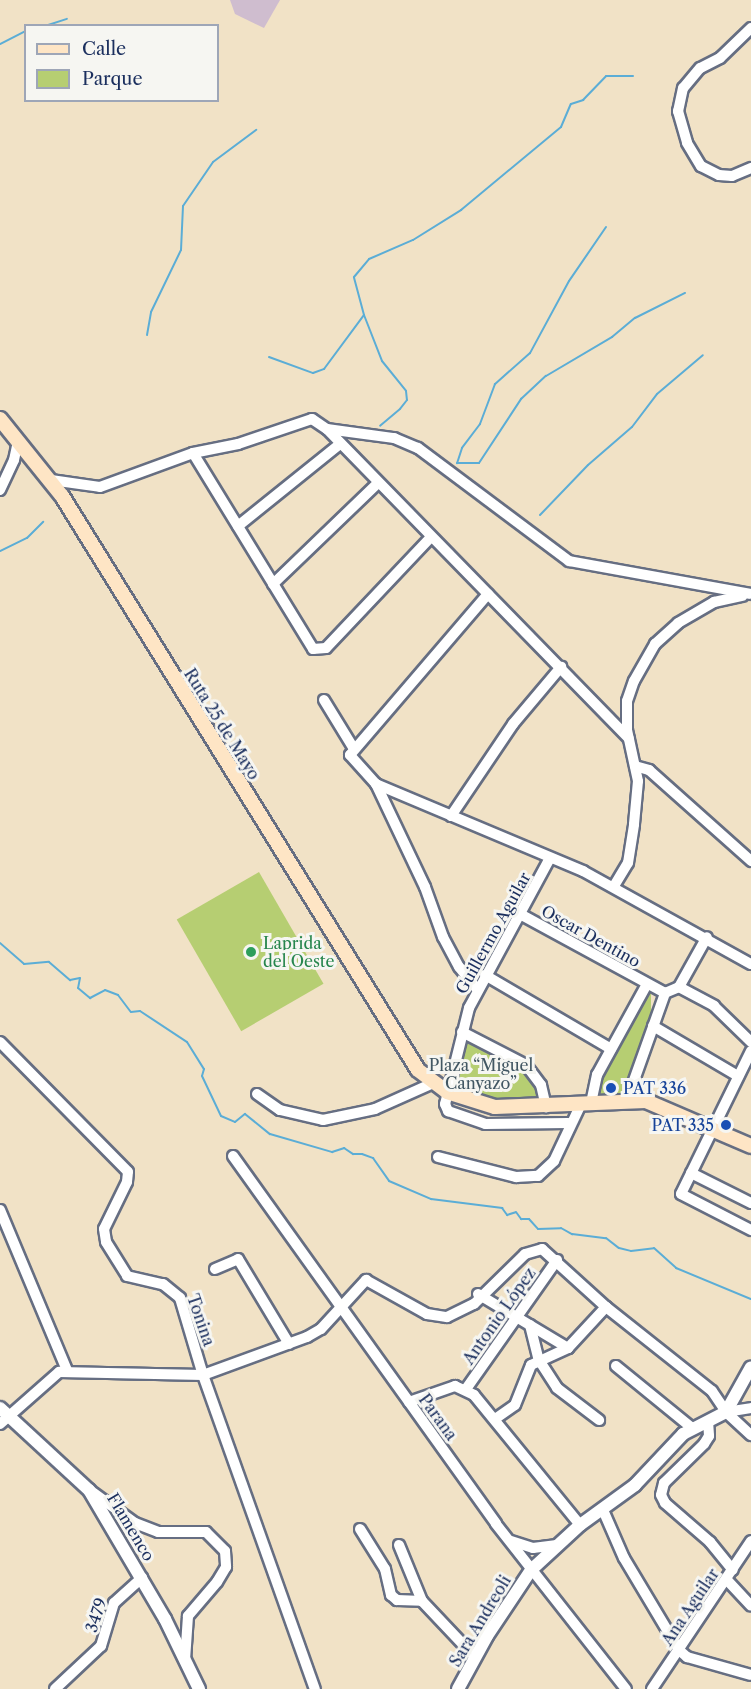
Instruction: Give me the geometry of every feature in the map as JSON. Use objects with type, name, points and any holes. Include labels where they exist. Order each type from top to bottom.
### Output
[{"type":"main road","name":"Ruta 25 de Mayo","points":[[0,419],[51,480],[406,1054],[432,1083],[447,1092],[495,1107],[546,1107],[627,1100],[666,1107],[713,1126],[751,1146]]},
{"type":"street","points":[[751,28],[720,58],[700,68],[683,88],[678,111],[687,143],[700,166],[719,176],[732,176],[751,168]]},
{"type":"street","points":[[51,480],[100,487],[193,453],[238,444],[312,419],[327,429],[377,484],[561,666],[628,738]]},
{"type":"street","points":[[327,429],[394,438],[418,448],[569,561],[750,594],[714,602],[695,611],[655,644],[642,664],[627,702],[628,738],[638,781],[632,849],[614,886]]},
{"type":"street","points":[[0,490],[14,460],[18,441]]},
{"type":"street","points":[[238,526],[340,444]]},
{"type":"street","points":[[193,453],[313,649],[326,648],[431,537]]},
{"type":"street","points":[[273,584],[377,484]]},
{"type":"street","points":[[477,988],[459,967],[443,936],[425,887],[376,784],[351,755],[488,594]]},
{"type":"street","points":[[451,816],[513,724],[561,666]]},
{"type":"street","points":[[324,700],[354,749]]},
{"type":"street","points":[[635,766],[649,770],[751,861]]},
{"type":"street","points":[[376,784],[614,886],[751,964]]},
{"type":"street","name":"Guillermo Aguilar","points":[[447,1092],[462,1032],[477,988],[550,858]]},
{"type":"street","name":"Oscar Dentino","points":[[520,914],[665,993]]},
{"type":"street","points":[[627,1100],[665,993],[679,987],[707,937]]},
{"type":"street","points":[[485,975],[611,1049]]},
{"type":"street","points":[[438,1157],[528,1178],[538,1176],[554,1161],[568,1123],[586,1103],[597,1075],[647,984]]},
{"type":"street","points":[[679,987],[714,1006],[751,1042]]},
{"type":"street","points":[[653,1026],[744,1071]]},
{"type":"street","points":[[462,1032],[526,1065],[541,1085],[546,1107]]},
{"type":"street","name":"Tonina","points":[[0,1042],[125,1167],[127,1182],[108,1218],[106,1242],[127,1276],[163,1284],[180,1298],[203,1375],[315,1689]]},
{"type":"street","points":[[751,1051],[744,1071],[713,1126],[681,1194],[751,1230]]},
{"type":"street","points":[[257,1094],[280,1110],[323,1120],[365,1112],[432,1083]]},
{"type":"street","points":[[447,1092],[447,1111],[485,1124],[568,1123]]},
{"type":"street","name":"Parana","points":[[233,1156],[507,1539],[626,1689]]},
{"type":"street","points":[[691,1173],[751,1203]]},
{"type":"street","points":[[0,1210],[67,1370]]},
{"type":"street","points":[[2,1416],[49,1380],[67,1370],[203,1375],[289,1344],[321,1329],[366,1280],[435,1316],[447,1317],[480,1295],[532,1249],[542,1249],[557,1260],[606,1307],[712,1391],[726,1412],[751,1435]]},
{"type":"street","points":[[215,1269],[238,1259],[289,1344]]},
{"type":"street","name":"Antonio López","points":[[466,1389],[557,1260]]},
{"type":"street","points":[[480,1295],[568,1348]]},
{"type":"street","points":[[495,1419],[515,1405],[531,1365],[568,1348],[606,1307]]},
{"type":"street","points":[[530,1325],[539,1360],[557,1388],[599,1420]]},
{"type":"street","points":[[616,1366],[692,1428]]},
{"type":"street","points":[[726,1412],[751,1367]]},
{"type":"street","points":[[409,1402],[447,1387],[466,1389],[495,1419],[580,1525]]},
{"type":"street","points":[[726,1412],[751,1408]]},
{"type":"street","name":"Sara Andreoli","points":[[458,1689],[475,1657],[531,1570],[580,1525],[603,1510],[692,1428],[726,1412]]},
{"type":"street","name":"Flamenco","points":[[2,1416],[89,1490],[142,1578],[199,1689]]},
{"type":"street","points":[[708,1421],[709,1436],[664,1483],[661,1495],[665,1503],[711,1542],[733,1570]]},
{"type":"street","points":[[89,1490],[145,1528],[158,1532],[206,1532],[225,1551],[226,1567],[217,1582],[188,1616],[185,1660]]},
{"type":"street","points":[[603,1510],[624,1558],[679,1650],[687,1657],[751,1675]]},
{"type":"street","points":[[360,1529],[385,1569],[391,1595],[397,1600],[422,1601]]},
{"type":"street","points":[[507,1539],[533,1548],[557,1545]]},
{"type":"street","name":"Ana Aguilar","points":[[652,1689],[728,1580],[751,1541]]},
{"type":"street","points":[[399,1545],[422,1601],[475,1657]]},
{"type":"street","name":"3479","points":[[55,1689],[101,1646],[114,1603],[142,1578]]},
{"type":"street","points":[[728,1580],[751,1606]]},
{"type":"shaded area","points":[[230,0],[280,0],[264,28],[235,14]]},
{"type":"green space","name":"Laprida del Oeste","points":[[259,872],[324,984],[241,1031],[177,920]]},
{"type":"green space","points":[[651,993],[651,1022],[626,1094],[595,1099],[600,1076],[644,999]]},
{"type":"green space","name":"Plaza “Miguel Canyazo”","points":[[461,1037],[525,1070],[541,1100],[500,1103],[452,1090]]},
{"type":"waterway","points":[[51,24],[67,19]]},
{"type":"waterway","points":[[0,44],[24,32]]},
{"type":"waterway","points":[[269,357],[313,373],[324,369],[364,315],[354,277],[369,259],[413,240],[461,210],[561,127],[571,104],[583,100],[606,76],[633,76]]},
{"type":"waterway","points":[[147,335],[151,312],[181,250],[183,206],[213,162],[256,130]]},
{"type":"waterway","points":[[606,227],[569,281],[530,353],[495,384],[480,424],[462,448],[457,463],[479,463],[521,399],[546,376],[612,337],[635,318],[685,293]]},
{"type":"waterway","points":[[364,315],[382,361],[406,391],[407,400],[380,426]]},
{"type":"waterway","points":[[540,515],[588,465],[632,427],[657,394],[703,355]]},
{"type":"waterway","points":[[0,551],[27,538],[43,522]]},
{"type":"waterway","points":[[0,943],[24,964],[49,962],[70,980],[80,978],[78,988],[90,998],[105,990],[118,995],[131,1012],[140,1011],[187,1042],[204,1069],[202,1076],[221,1116],[235,1122],[245,1114],[270,1134],[332,1152],[344,1148],[353,1154],[373,1158],[389,1181],[431,1199],[502,1208],[507,1215],[516,1212],[521,1219],[529,1219],[538,1229],[561,1228],[572,1234],[606,1238],[619,1248],[631,1251],[654,1248],[676,1268],[751,1299]]},
{"type":"place","name":"Laprida del Oeste","points":[[251,952]]},
{"type":"place","name":"PAT 336","points":[[611,1088]]},
{"type":"place","name":"PAT 335","points":[[726,1125]]}]
